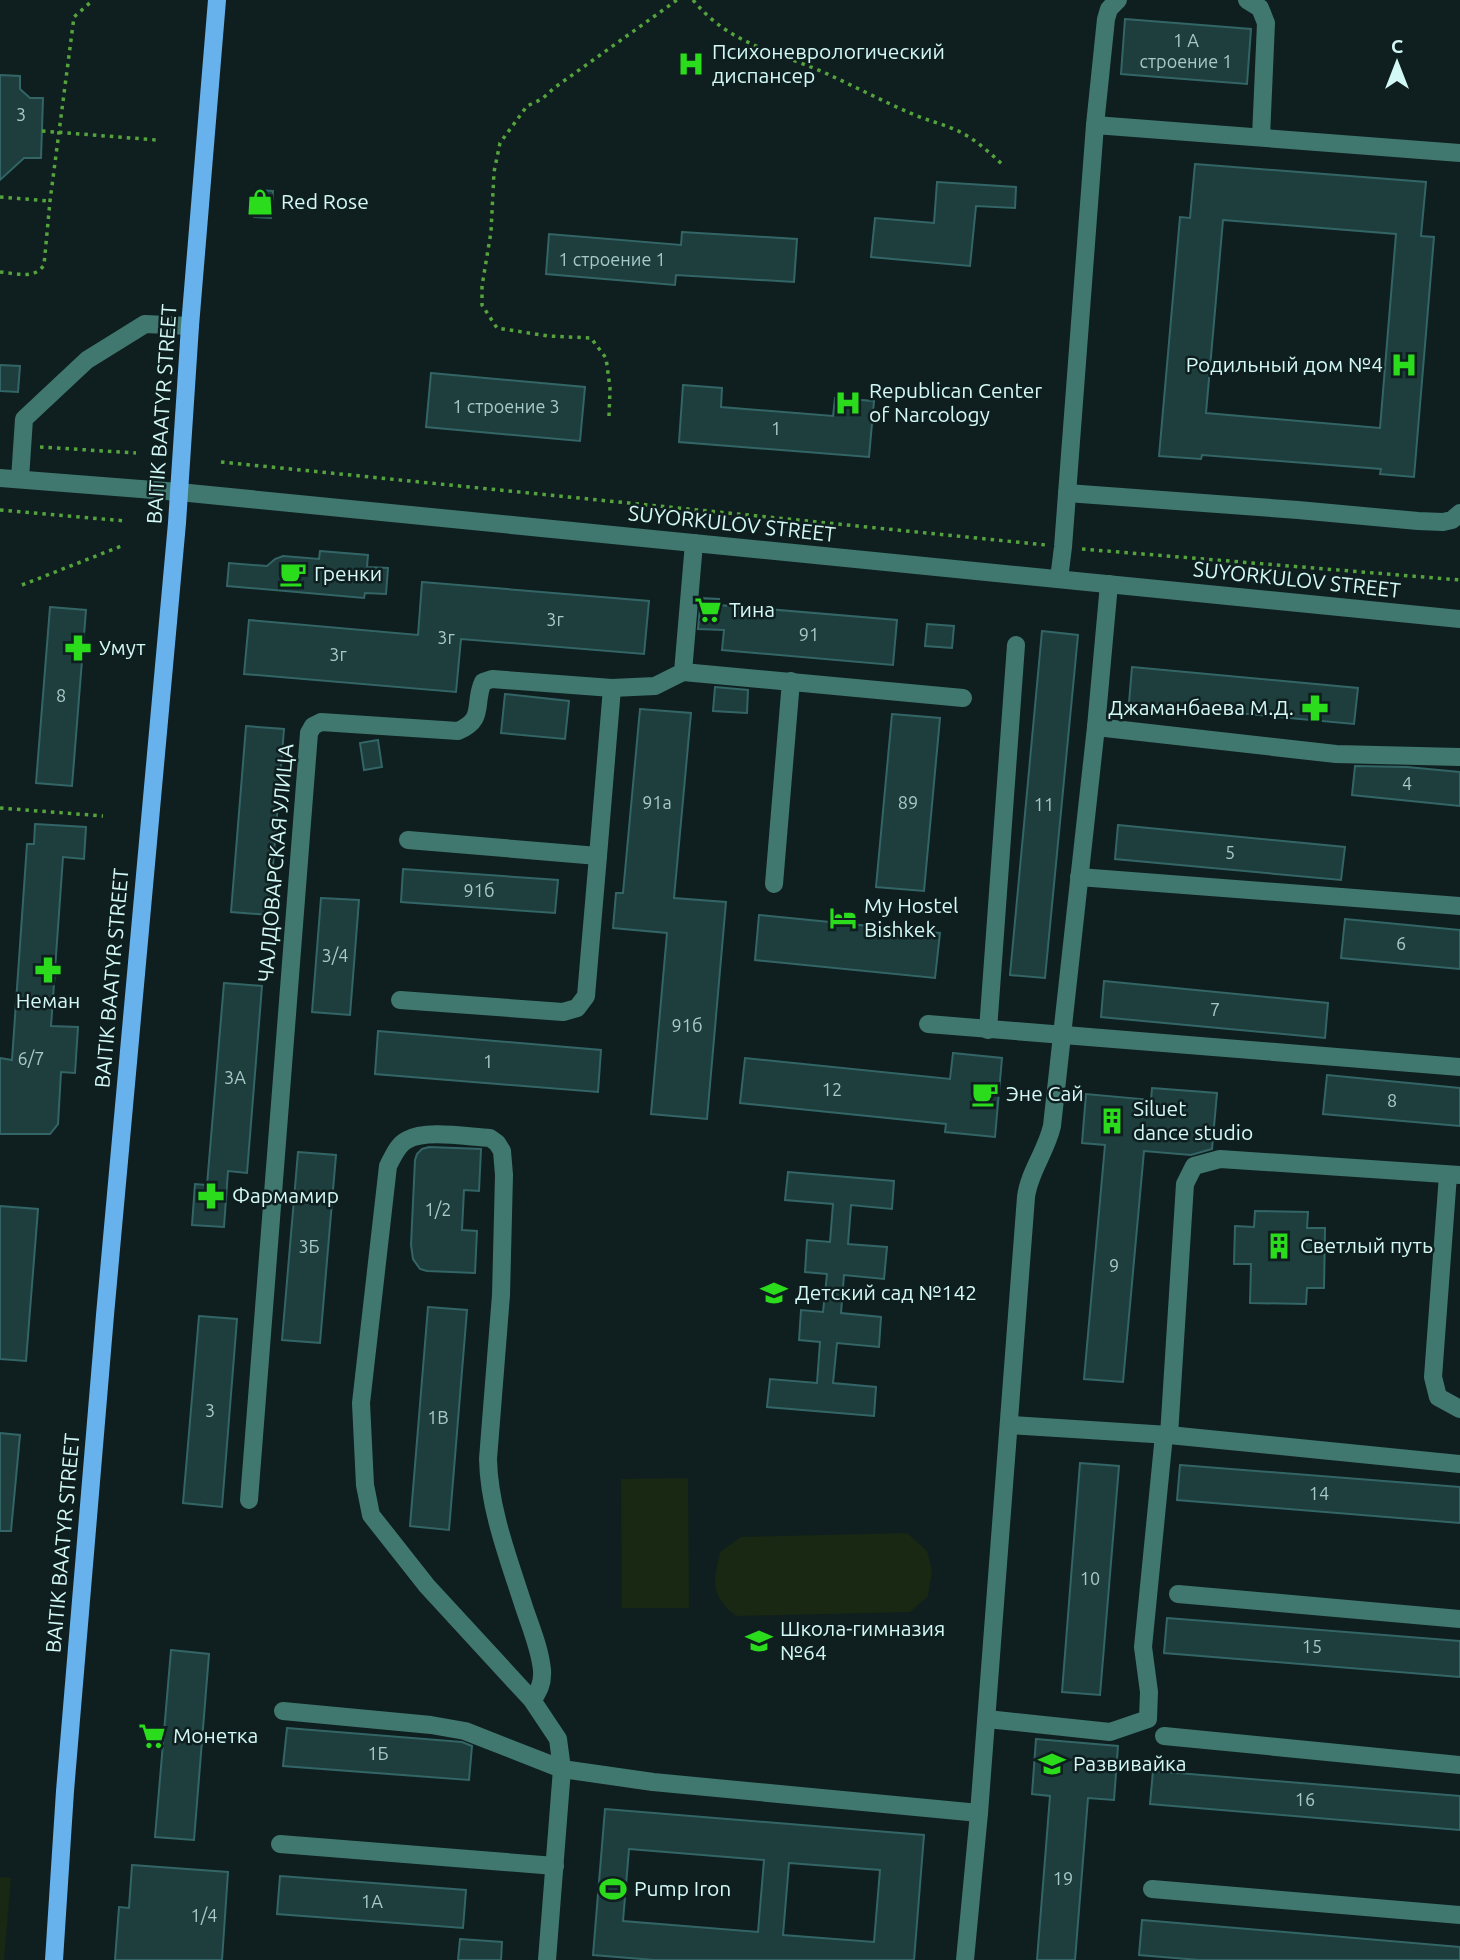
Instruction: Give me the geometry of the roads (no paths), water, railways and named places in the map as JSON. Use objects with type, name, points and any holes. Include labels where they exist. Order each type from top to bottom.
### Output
[{"type":"main road","name":"BAITIK BAATYR STREET","points":[[54,1960],[104,1315],[180,492],[190,326],[217,0]]},
{"type":"street","points":[[1059,579],[1095,125],[1106,19],[1118,0]]},
{"type":"street","points":[[1248,0],[1260,8],[1266,23],[1261,137]]},
{"type":"street","points":[[1095,125],[1460,153]]},
{"type":"street","points":[[20,479],[24,419],[87,360],[145,324],[190,326]]},
{"type":"street","name":"SUYORKULOV STREET","points":[[0,478],[180,492],[1460,619]]},
{"type":"street","points":[[1067,494],[1418,521],[1452,520],[1460,513]]},
{"type":"street","points":[[694,543],[683,672],[963,698]]},
{"type":"street","points":[[965,1960],[1028,1182],[1048,1141],[1063,1037],[1109,584]]},
{"type":"street","points":[[988,1030],[1016,645]]},
{"type":"street","name":"ЧАЛДОВАРСКАЯ УЛИЦА","points":[[249,1500],[309,733],[313,726],[321,722],[458,731],[471,725],[478,713],[479,690],[483,682],[492,679],[612,688],[655,686],[683,672]]},
{"type":"street","points":[[774,884],[791,681]]},
{"type":"street","points":[[400,1000],[562,1012],[577,1008],[586,996],[612,688]]},
{"type":"street","points":[[1096,727],[1336,754],[1460,757]]},
{"type":"street","points":[[408,840],[598,856]]},
{"type":"street","points":[[1079,877],[1460,906]]},
{"type":"street","points":[[928,1024],[1460,1067]]},
{"type":"street","points":[[532,1700],[538,1694],[542,1678],[538,1648],[510,1564],[489,1485],[488,1459],[501,1295],[504,1175],[502,1151],[497,1143],[489,1138],[426,1135],[409,1138],[401,1144],[388,1166],[361,1403],[365,1485],[372,1515],[427,1586],[532,1700],[558,1739],[562,1769],[547,1960]]},
{"type":"street","points":[[986,1719],[1110,1732],[1148,1719],[1149,1692],[1143,1647],[1167,1435],[1185,1184],[1194,1166],[1220,1158],[1454,1175],[1433,1377],[1438,1397],[1460,1409]]},
{"type":"street","points":[[1010,1425],[1167,1435],[1460,1464]]},
{"type":"street","points":[[1178,1594],[1460,1619]]},
{"type":"street","points":[[282,1711],[431,1725],[465,1731],[562,1769],[653,1782],[979,1813]]},
{"type":"street","points":[[1164,1736],[1460,1765]]},
{"type":"street","points":[[280,1844],[555,1866]]},
{"type":"street","points":[[1152,1889],[1460,1915]]},
{"type":"place","name":"Психоневрологический диспансер","points":[[691,64]]},
{"type":"place","name":"Red Rose","points":[[260,202]]},
{"type":"place","name":"Родильный дом №4","points":[[1404,365]]},
{"type":"place","name":"Republican Center of Narcology","points":[[848,403]]},
{"type":"place","name":"Гренки","points":[[293,574]]},
{"type":"place","name":"Тина","points":[[708,610]]},
{"type":"place","name":"Умут","points":[[78,648]]},
{"type":"place","name":"Джаманбаева М.Д.","points":[[1315,708]]},
{"type":"place","name":"My Hostel Bishkek","points":[[843,918]]},
{"type":"place","name":"Неман","points":[[48,970]]},
{"type":"place","name":"Эне Сай","points":[[985,1094]]},
{"type":"place","name":"Siluet dance studio","points":[[1112,1121]]},
{"type":"place","name":"Фармамир","points":[[211,1196]]},
{"type":"place","name":"Светлый путь","points":[[1279,1246]]},
{"type":"place","name":"Детский сад №142","points":[[774,1293]]},
{"type":"place","name":"Школа-гимназия №64","points":[[759,1641]]},
{"type":"place","name":"Монетка","points":[[152,1736]]},
{"type":"place","name":"Развивайка","points":[[1052,1764]]},
{"type":"place","name":"Pump Iron","points":[[613,1889]]}]
